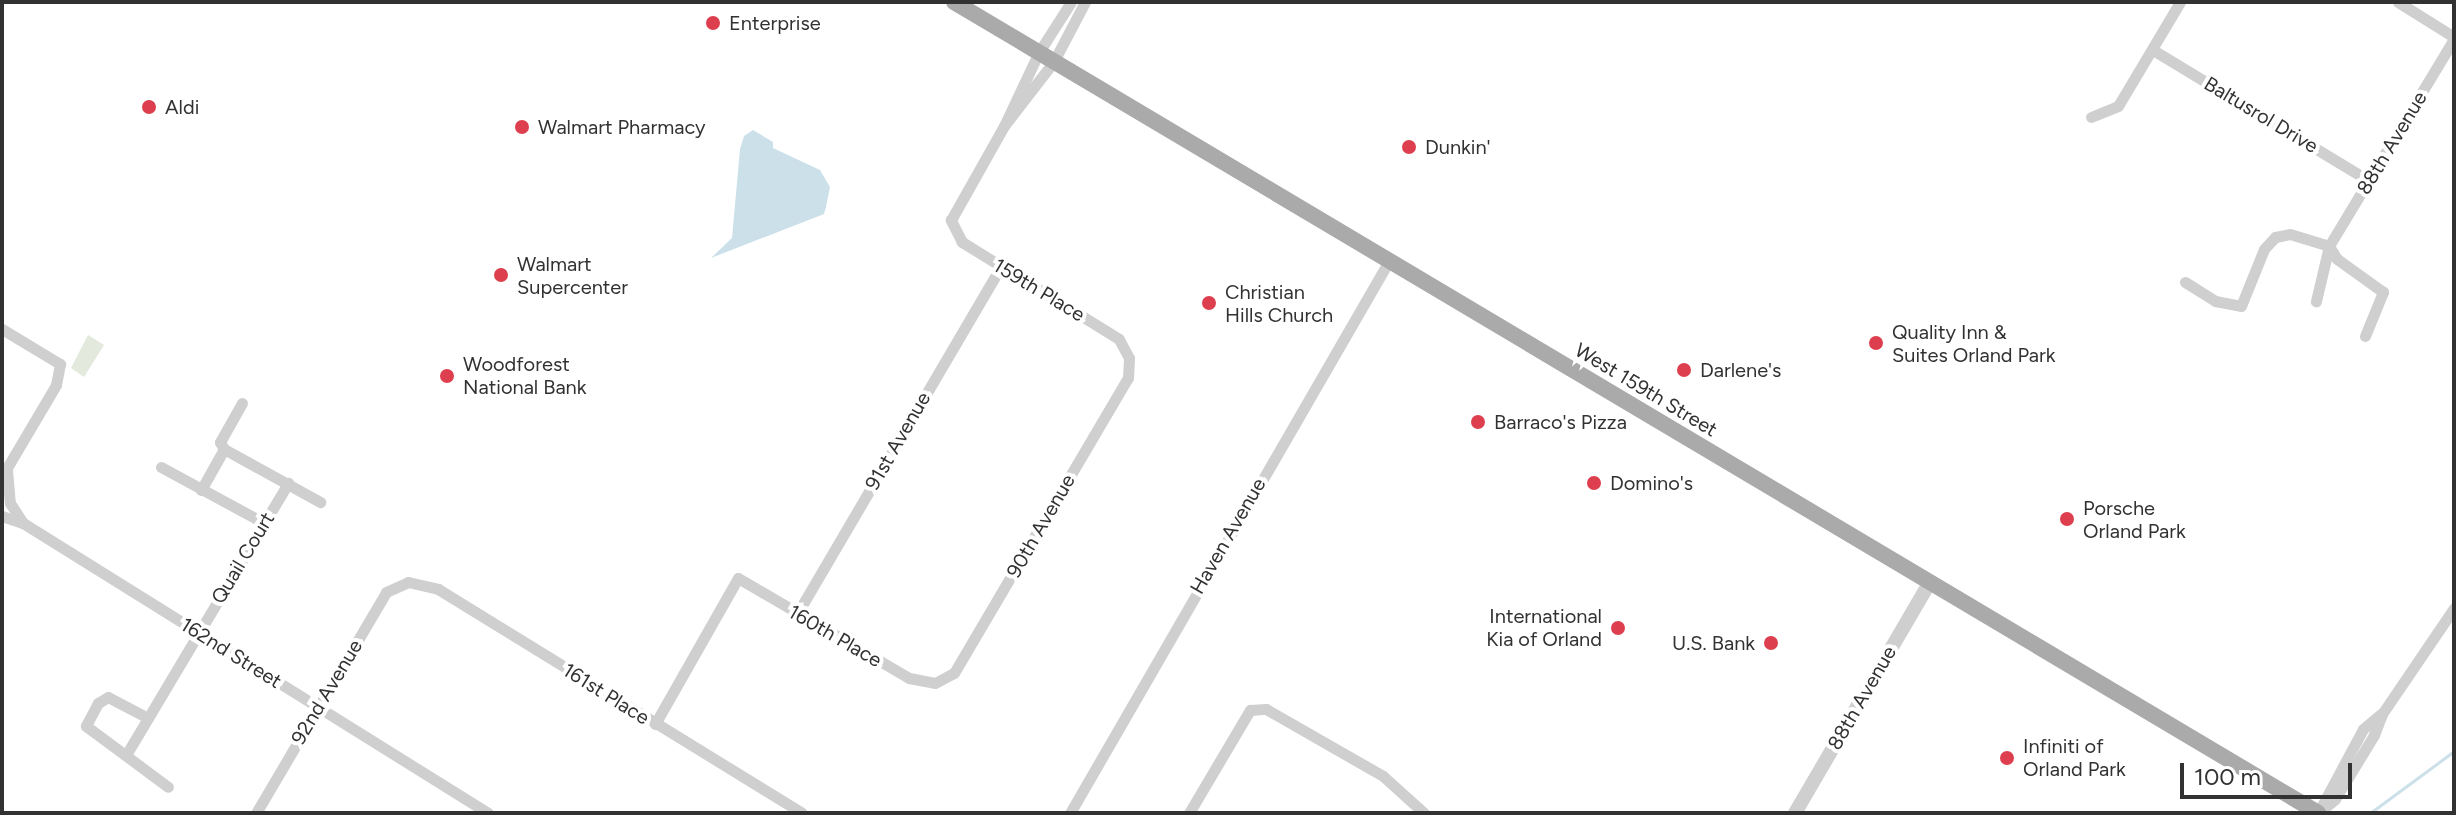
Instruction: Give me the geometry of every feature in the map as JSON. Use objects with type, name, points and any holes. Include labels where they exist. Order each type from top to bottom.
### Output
[{"type":"main road","name":"West 159th Street","points":[[954,2],[2318,813]]},
{"type":"street","points":[[1046,57],[1071,2]]},
{"type":"street","points":[[1046,57],[1085,2]]},
{"type":"street","points":[[2091,117],[2118,106],[2180,2]]},
{"type":"street","points":[[2398,2],[2454,38]]},
{"type":"street","name":"88th Avenue","points":[[2316,301],[2329,246],[2454,38]]},
{"type":"street","name":"Baltusrol Drive","points":[[2153,50],[2369,181]]},
{"type":"street","name":"159th Place","points":[[1046,57],[951,220],[962,242],[1119,339],[1129,358]]},
{"type":"street","points":[[2185,282],[2233,308],[2241,306],[2264,249],[2275,237],[2290,234],[2329,246],[2337,259],[2383,292],[2365,336]]},
{"type":"street","name":"Haven Avenue","points":[[1070,813],[1389,261]]},
{"type":"street","name":"91st Avenue","points":[[797,614],[1000,268]]},
{"type":"street","points":[[2,329],[60,364],[56,385],[4,473],[10,503],[23,523]]},
{"type":"street","name":"90th Avenue","points":[[935,683],[954,673],[1128,378],[1129,358]]},
{"type":"street","points":[[242,403],[220,442],[224,449],[320,502]]},
{"type":"street","points":[[201,490],[224,449]]},
{"type":"street","points":[[161,467],[264,523]]},
{"type":"street","name":"Quail Court","points":[[126,755],[288,483]]},
{"type":"street","name":"162nd Street","points":[[2,516],[23,523],[488,813]]},
{"type":"street","name":"160th Place","points":[[655,724],[738,578],[909,678],[935,683]]},
{"type":"street","name":"161st Place","points":[[408,582],[438,589],[802,813]]},
{"type":"street","name":"92nd Avenue","points":[[256,813],[386,592],[408,582]]},
{"type":"street","name":"88th Avenue","points":[[1795,813],[1930,582]]},
{"type":"street","points":[[2318,813],[2326,791],[2363,729],[2382,714],[2454,608]]},
{"type":"street","points":[[148,718],[108,697],[98,703],[86,730],[168,787]]},
{"type":"street","points":[[1189,813],[1250,710],[1266,709],[1383,776],[1424,813]]},
{"type":"shaded area","points":[[88,335],[104,345],[84,377],[71,368]]},
{"type":"water","points":[[753,130],[773,142],[773,148],[820,170],[830,187],[824,214],[711,258],[732,238],[740,149],[744,136]]},
{"type":"waterway","points":[[2370,813],[2454,751]]},
{"type":"place","name":"Enterprise","points":[[713,23]]},
{"type":"place","name":"Aldi","points":[[149,107]]},
{"type":"place","name":"Walmart Pharmacy","points":[[522,127]]},
{"type":"place","name":"Dunkin'","points":[[1409,147]]},
{"type":"place","name":"Walmart Supercenter","points":[[501,275]]},
{"type":"place","name":"Christian Hills Church","points":[[1209,303]]},
{"type":"place","name":"Quality Inn & Suites Orland Park","points":[[1876,343]]},
{"type":"place","name":"Darlene's","points":[[1684,370]]},
{"type":"place","name":"Woodforest National Bank","points":[[447,376]]},
{"type":"place","name":"Barraco's Pizza","points":[[1478,422]]},
{"type":"place","name":"Domino's","points":[[1594,483]]},
{"type":"place","name":"Porsche Orland Park","points":[[2067,519]]},
{"type":"place","name":"International Kia of Orland","points":[[1618,628]]},
{"type":"place","name":"U.S. Bank","points":[[1771,643]]},
{"type":"place","name":"Infiniti of Orland Park","points":[[2007,758]]}]
